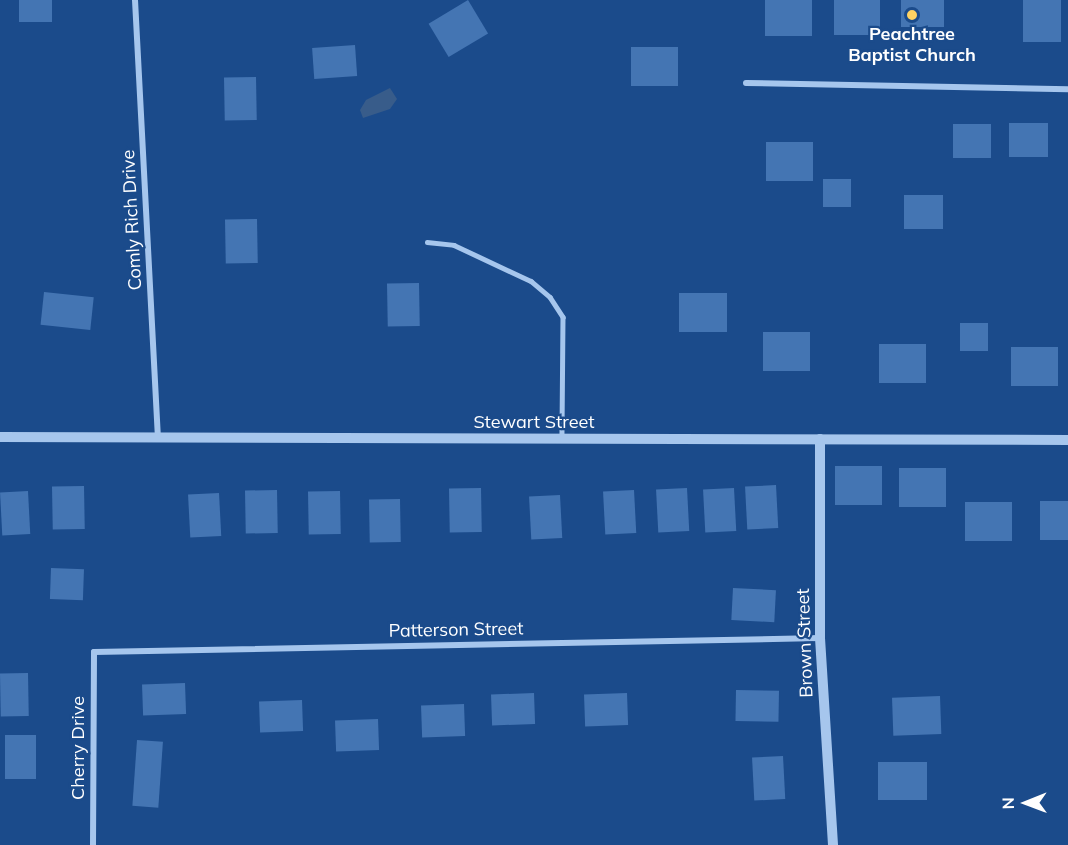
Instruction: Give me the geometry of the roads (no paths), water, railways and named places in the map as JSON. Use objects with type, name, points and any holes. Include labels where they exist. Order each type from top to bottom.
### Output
[{"type":"street","name":"Comly Rich Drive","points":[[135,0],[158,438]]},
{"type":"street","points":[[746,83],[1068,89]]},
{"type":"street","name":"Stewart Street","points":[[0,437],[1068,440]]},
{"type":"street","name":"Brown Street","points":[[820,439],[819,638],[832,845]]},
{"type":"street","name":"Patterson Street","points":[[94,652],[819,638]]},
{"type":"street","name":"Cherry Drive","points":[[93,845],[94,652]]},
{"type":"lane","points":[[427,242],[454,245],[531,281],[550,297],[563,317],[562,439]]},
{"type":"water","points":[[390,88],[397,99],[390,109],[363,118],[360,110],[366,100]]},
{"type":"place","name":"Peachtree Baptist Church","points":[[912,15]]}]
